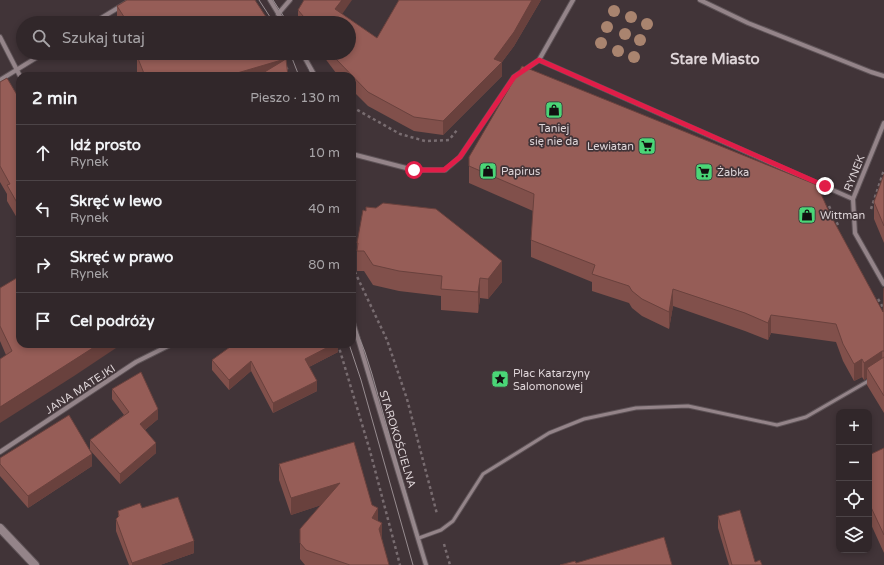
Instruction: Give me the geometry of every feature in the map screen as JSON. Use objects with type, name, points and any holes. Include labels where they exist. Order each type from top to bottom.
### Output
[{"type":"street","points":[[105,16],[131,0]]},
{"type":"street","points":[[270,0],[278,14],[290,0]]},
{"type":"street","points":[[356,155],[414,170],[444,170],[460,157],[514,77],[539,60],[573,0]]},
{"type":"street","points":[[700,0],[755,26],[870,72],[884,76]]},
{"type":"street","points":[[0,37],[17,70]]},
{"type":"street","points":[[0,80],[33,60]]},
{"type":"street","points":[[306,60],[314,72]]},
{"type":"street","name":"RYNEK","points":[[539,60],[853,199],[884,123]]},
{"type":"street","points":[[853,199],[855,233],[884,284]]},
{"type":"street","name":"STAROKOŚCIELNA","points":[[356,332],[426,565]]},
{"type":"street","name":"JANA MATEJKI","points":[[0,452],[136,362],[163,348]]},
{"type":"street","points":[[0,528],[35,565]]},
{"type":"lane","points":[[418,538],[441,530],[453,521],[483,474],[549,433],[584,418],[636,408],[688,406],[777,425],[806,417],[873,378]]},
{"type":"path","points":[[284,64],[289,72]]},
{"type":"path","points":[[356,109],[400,134],[425,141],[449,140],[459,128]]},
{"type":"path","points":[[869,213],[884,170]]},
{"type":"path","points":[[826,200],[839,229]]},
{"type":"path","points":[[356,274],[387,340],[407,399],[450,565]]},
{"type":"path","points":[[877,297],[884,309]]},
{"type":"path","points":[[339,348],[370,451],[400,565]]},
{"type":"building","points":[[127,0],[255,0],[265,16],[123,16],[117,6]]},
{"type":"building","points":[[304,0],[342,0],[335,9],[345,16],[303,16],[298,10]]},
{"type":"building","points":[[399,0],[532,0],[514,32],[494,59],[502,62],[443,121],[414,117],[368,92],[356,80],[356,72],[349,72],[337,60],[356,60],[356,24],[377,38]]},
{"type":"building","points":[[139,60],[282,60],[241,72],[143,72]]},
{"type":"building","points":[[284,60],[286,60],[288,72],[265,72]]},
{"type":"building","points":[[522,66],[817,185],[830,214],[883,312],[884,288],[884,351],[864,363],[862,359],[854,364],[843,344],[836,324],[771,315],[768,323],[745,313],[673,289],[669,312],[642,299],[632,291],[629,286],[592,274],[595,265],[531,240],[534,194],[469,166],[469,157]]},
{"type":"building","points":[[7,78],[16,93],[16,201],[7,185],[10,184],[0,166],[0,82]]},
{"type":"building","points":[[884,174],[884,226],[874,202]]},
{"type":"building","points":[[383,203],[436,209],[502,261],[488,279],[480,278],[478,292],[441,289],[442,276],[399,271],[373,265],[364,251],[357,251],[357,243],[363,210],[366,211],[366,207],[376,208]]},
{"type":"building","points":[[16,278],[16,348],[93,348],[0,407],[0,359],[12,351],[0,326],[0,288]]},
{"type":"building","points":[[228,348],[326,348],[305,359],[317,381],[273,403],[251,361],[229,380],[212,360]]},
{"type":"building","points":[[884,357],[884,396],[867,368]]},
{"type":"building","points":[[141,372],[158,409],[140,424],[156,443],[120,474],[90,440],[129,412],[112,389]]},
{"type":"building","points":[[69,415],[92,454],[28,496],[0,464],[0,458]]},
{"type":"building","points":[[354,442],[372,505],[378,508],[372,518],[382,523],[379,529],[389,565],[350,565],[306,550],[300,543],[300,529],[340,483],[291,498],[279,464]]},
{"type":"building","points":[[884,448],[884,535],[872,509],[872,454]]},
{"type":"building","points":[[178,497],[194,541],[132,563],[116,519],[119,516],[118,511],[140,503],[142,508]]},
{"type":"building","points":[[740,510],[755,562],[760,560],[762,565],[732,565],[718,516]]},
{"type":"building","points":[[664,537],[672,565],[560,565],[575,561],[576,563]]},
{"type":"tram line","points":[[259,0],[269,16]]},
{"type":"tram line","points":[[273,0],[283,16]]},
{"type":"tram line","points":[[293,60],[297,72]]},
{"type":"tram line","points":[[306,60],[310,72]]},
{"type":"tram line","points":[[356,330],[372,374],[426,565]]},
{"type":"tram line","points":[[350,348],[361,380],[413,565]]},
{"type":"place","name":"Taniej się nie da","points":[[554,110]]},
{"type":"place","name":"Lewiatan","points":[[647,146]]},
{"type":"place","name":"Papirus","points":[[488,171]]},
{"type":"place","name":"Żabka","points":[[704,172]]},
{"type":"place","name":"Wittman","points":[[807,215]]},
{"type":"place","name":"Plac Katarzyny Salomonowej","points":[[500,379]]},
{"type":"district","name":"Stare Miasto","points":[[715,59]]},
{"type":"route","points":[[414,170],[444,170],[460,157],[514,77],[539,60],[825,186]]}]
